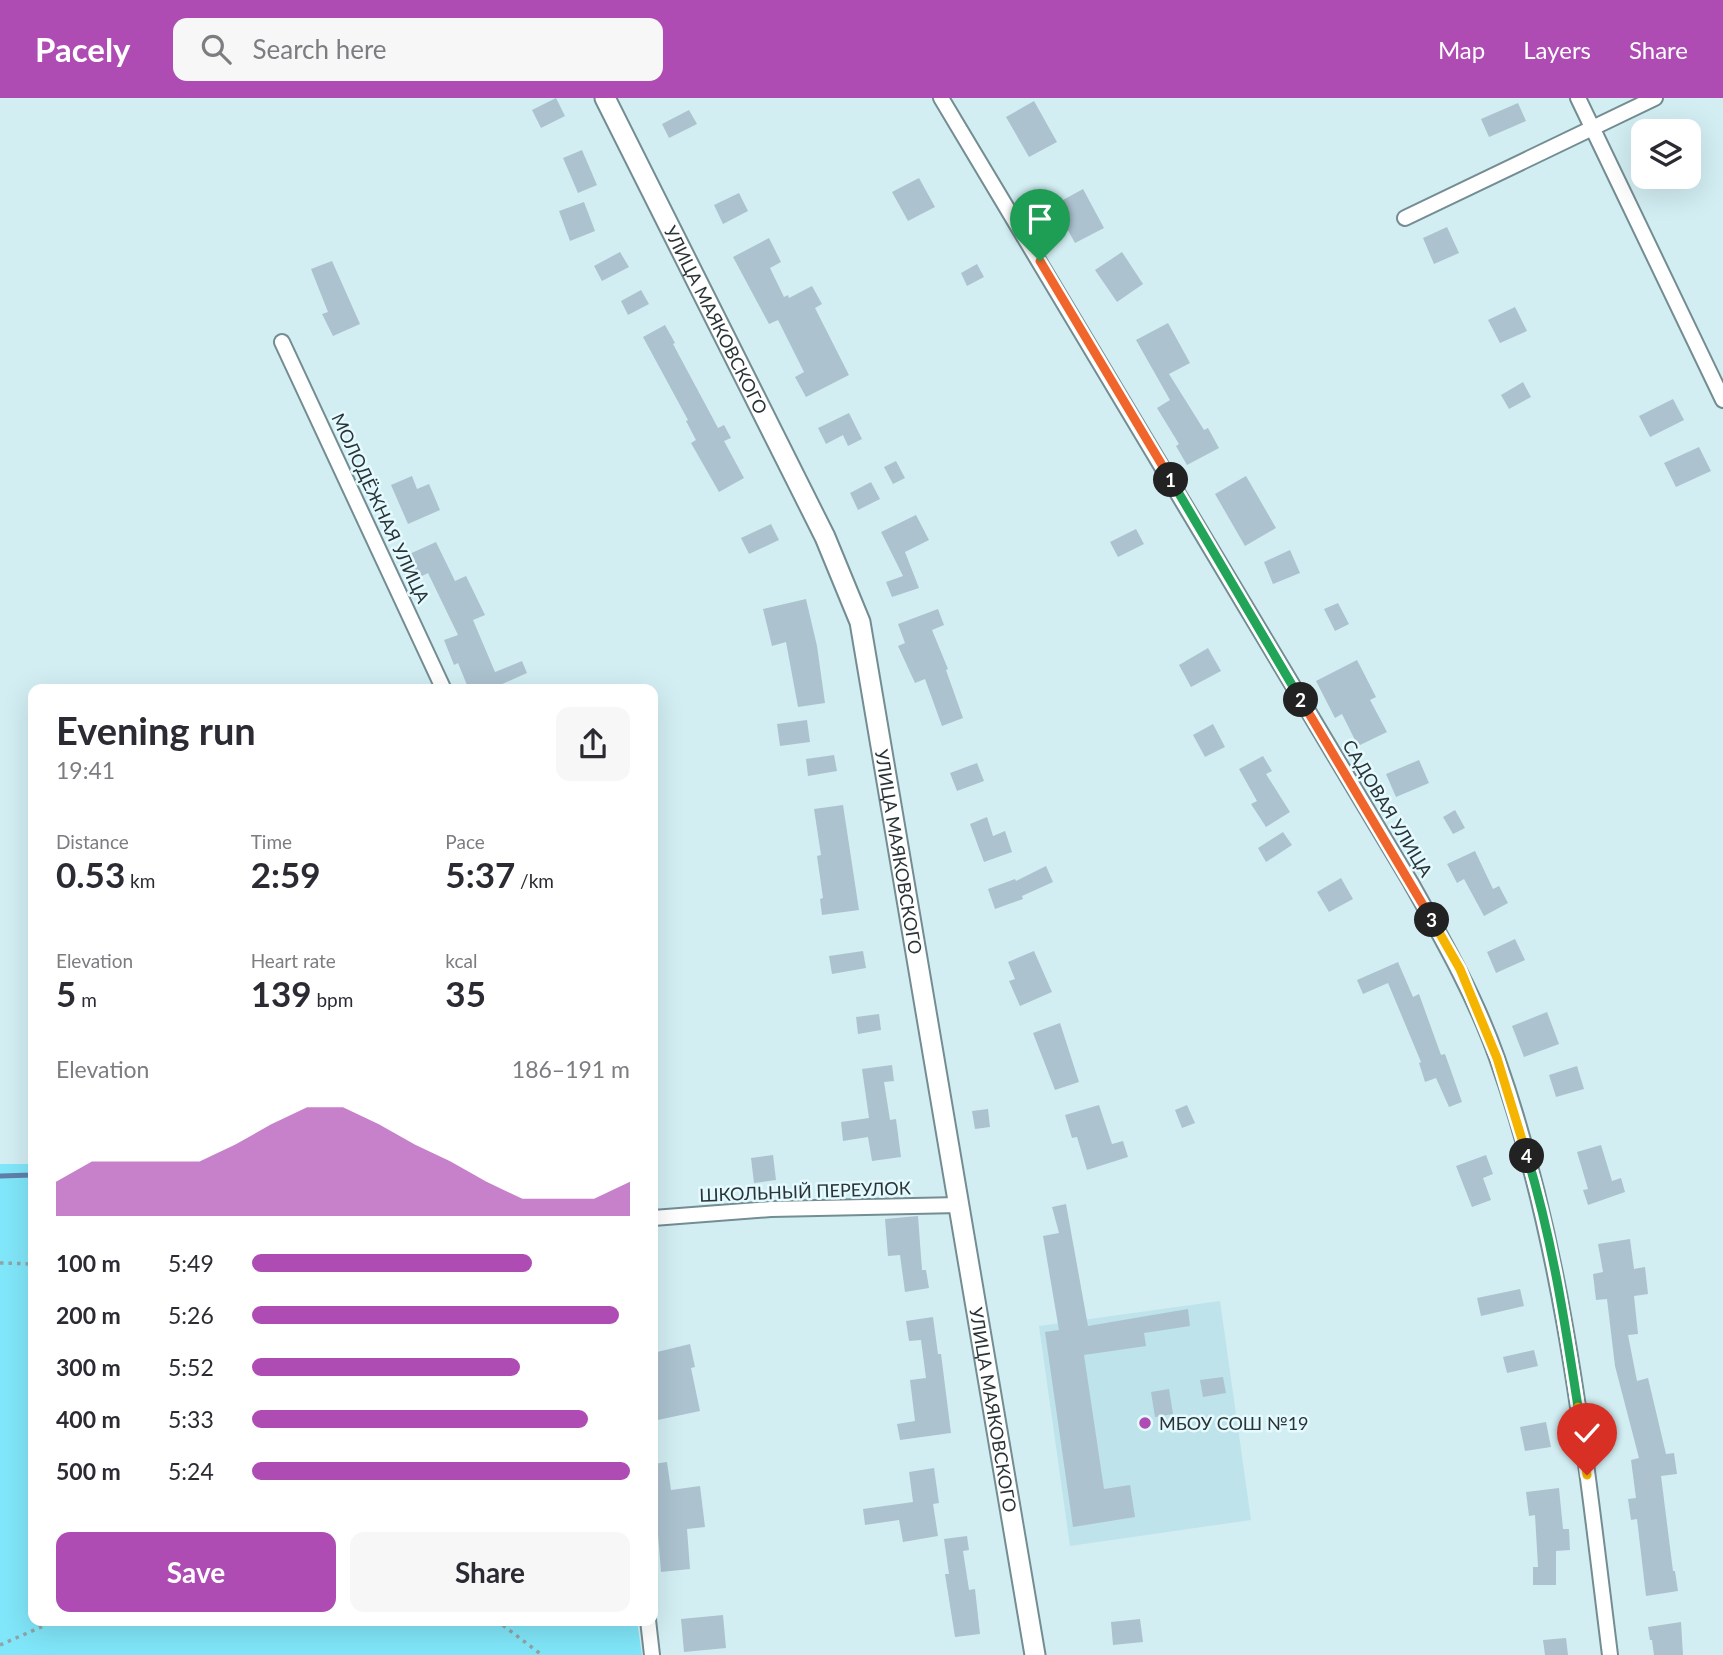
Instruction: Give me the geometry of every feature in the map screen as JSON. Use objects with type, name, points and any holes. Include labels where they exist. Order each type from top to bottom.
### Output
[{"type":"street","name":"УЛИЦА МАЯКОВСКОГО","points":[[605,98],[825,537],[860,622],[1035,1655]]},
{"type":"street","name":"САДОВАЯ УЛИЦА","points":[[941,98],[1085,335],[1460,969],[1497,1058],[1536,1187],[1566,1328],[1611,1655]]},
{"type":"street","points":[[1578,98],[1723,400]]},
{"type":"street","points":[[1405,218],[1655,98]]},
{"type":"street","name":"МОЛОДЁЖНАЯ УЛИЦА","points":[[282,342],[441,684]]},
{"type":"street","name":"ШКОЛЬНЫЙ ПЕРЕУЛОК","points":[[658,1218],[771,1209],[960,1205]]},
{"type":"street","points":[[649,1626],[652,1655]]},
{"type":"path","points":[[0,1263],[28,1264]]},
{"type":"path","points":[[0,1645],[43,1626]]},
{"type":"path","points":[[504,1626],[542,1655]]},
{"type":"shaded area","points":[[0,1164],[28,1164],[28,1626],[638,1626],[642,1655],[0,1655]]},
{"type":"shaded area","name":"МБОУ СОШ №19","points":[[1220,1301],[1251,1520],[1070,1546],[1039,1326]]},
{"type":"building","points":[[556,98],[565,116],[541,128],[532,110]]},
{"type":"building","points":[[1034,101],[1057,142],[1029,157],[1006,117]]},
{"type":"building","points":[[1518,103],[1526,121],[1489,137],[1481,119]]},
{"type":"building","points":[[689,110],[697,124],[669,138],[662,124]]},
{"type":"building","points":[[582,150],[597,185],[578,193],[563,158]]},
{"type":"building","points":[[919,178],[935,207],[908,221],[892,192]]},
{"type":"building","points":[[1083,189],[1104,228],[1075,243],[1054,205]]},
{"type":"building","points":[[739,193],[748,211],[723,224],[714,205]]},
{"type":"building","points":[[584,202],[595,231],[570,241],[559,211]]},
{"type":"building","points":[[1447,227],[1459,253],[1434,264],[1423,238]]},
{"type":"building","points":[[769,238],[781,262],[770,268],[784,297],[788,295],[789,298],[812,286],[822,304],[815,308],[849,375],[806,397],[795,377],[804,372],[778,320],[769,324],[733,257]]},
{"type":"building","points":[[620,252],[629,267],[602,281],[594,266]]},
{"type":"building","points":[[1122,252],[1143,284],[1117,302],[1095,270]]},
{"type":"building","points":[[332,261],[360,324],[333,336],[322,314],[328,312],[311,269]]},
{"type":"building","points":[[977,264],[984,277],[967,286],[961,273]]},
{"type":"building","points":[[641,290],[649,304],[628,315],[621,301]]},
{"type":"building","points":[[1515,307],[1527,331],[1500,343],[1488,320]]},
{"type":"building","points":[[1168,323],[1190,363],[1169,374],[1204,430],[1208,428],[1219,448],[1187,465],[1176,446],[1179,444],[1157,408],[1170,400],[1136,340]]},
{"type":"building","points":[[665,325],[718,428],[724,425],[731,438],[724,441],[744,478],[719,492],[691,443],[696,440],[686,421],[688,420],[643,337]]},
{"type":"building","points":[[1523,382],[1531,397],[1509,409],[1501,395]]},
{"type":"building","points":[[1673,399],[1684,420],[1650,437],[1639,416]]},
{"type":"building","points":[[849,413],[862,439],[848,446],[843,435],[826,444],[818,428]]},
{"type":"building","points":[[1699,447],[1711,471],[1676,487],[1664,463]]},
{"type":"building","points":[[896,461],[905,478],[893,484],[884,467]]},
{"type":"building","points":[[412,476],[417,489],[429,484],[440,510],[408,524],[391,485]]},
{"type":"building","points":[[1246,476],[1276,528],[1245,546],[1215,494]]},
{"type":"building","points":[[871,482],[880,499],[858,510],[850,493]]},
{"type":"building","points":[[916,515],[929,540],[905,552],[919,588],[892,597],[886,582],[903,576],[881,532]]},
{"type":"building","points":[[771,524],[779,540],[749,554],[741,538]]},
{"type":"building","points":[[1136,529],[1144,544],[1118,557],[1110,542]]},
{"type":"building","points":[[436,542],[455,581],[466,576],[485,615],[473,620],[495,672],[522,661],[527,673],[502,684],[467,684],[458,663],[454,665],[444,640],[458,635],[428,573],[416,579],[405,556]]},
{"type":"building","points":[[1290,550],[1300,573],[1273,584],[1264,562]]},
{"type":"building","points":[[806,599],[817,646],[825,703],[798,707],[786,642],[772,646],[763,609]]},
{"type":"building","points":[[1338,603],[1349,624],[1335,631],[1324,609]]},
{"type":"building","points":[[938,609],[944,625],[932,630],[948,669],[946,670],[963,718],[942,726],[925,679],[915,683],[898,646],[905,643],[898,624]]},
{"type":"building","points":[[1208,648],[1221,671],[1191,687],[1179,665]]},
{"type":"building","points":[[1357,660],[1376,697],[1370,700],[1387,732],[1358,746],[1342,714],[1335,718],[1316,681]]},
{"type":"building","points":[[807,720],[810,742],[780,746],[777,724]]},
{"type":"building","points":[[1213,724],[1225,747],[1205,757],[1193,735]]},
{"type":"building","points":[[834,755],[837,771],[808,776],[806,759]]},
{"type":"building","points":[[1263,756],[1272,771],[1266,774],[1290,812],[1266,827],[1251,804],[1257,801],[1239,769]]},
{"type":"building","points":[[1419,760],[1429,783],[1396,797],[1386,774]]},
{"type":"building","points":[[977,763],[984,781],[957,791],[950,773]]},
{"type":"building","points":[[843,805],[859,910],[822,915],[820,899],[823,898],[817,856],[821,855],[814,809]]},
{"type":"building","points":[[1455,810],[1465,828],[1453,834],[1443,817]]},
{"type":"building","points":[[987,817],[993,836],[1005,831],[1012,852],[984,862],[970,824]]},
{"type":"building","points":[[1283,832],[1292,845],[1266,862],[1258,848]]},
{"type":"building","points":[[1475,851],[1493,889],[1499,886],[1508,903],[1484,916],[1464,879],[1457,883],[1447,864]]},
{"type":"building","points":[[1046,866],[1053,882],[1022,896],[1023,899],[995,909],[988,889],[1015,879],[1016,881]]},
{"type":"building","points":[[1341,878],[1353,899],[1329,912],[1317,892]]},
{"type":"building","points":[[1515,939],[1525,960],[1496,973],[1487,952]]},
{"type":"building","points":[[863,951],[866,968],[832,974],[829,956]]},
{"type":"building","points":[[1034,951],[1052,992],[1020,1006],[1009,981],[1015,979],[1008,962]]},
{"type":"building","points":[[1398,962],[1413,997],[1419,994],[1441,1055],[1445,1054],[1462,1102],[1449,1107],[1436,1078],[1425,1082],[1419,1063],[1421,1062],[1388,983],[1363,994],[1357,980]]},
{"type":"building","points":[[1547,1012],[1559,1044],[1524,1057],[1512,1026]]},
{"type":"building","points":[[879,1014],[881,1030],[858,1034],[856,1017]]},
{"type":"building","points":[[1060,1023],[1079,1082],[1055,1090],[1033,1033]]},
{"type":"building","points":[[892,1065],[894,1081],[884,1082],[890,1120],[896,1119],[901,1157],[872,1161],[868,1137],[843,1141],[841,1122],[869,1118],[862,1069]]},
{"type":"building","points":[[1577,1066],[1584,1089],[1556,1097],[1549,1075]]},
{"type":"building","points":[[1099,1105],[1112,1144],[1123,1141],[1128,1157],[1087,1170],[1077,1137],[1072,1138],[1065,1115]]},
{"type":"building","points":[[1187,1105],[1195,1123],[1182,1128],[1175,1110]]},
{"type":"building","points":[[988,1109],[990,1127],[975,1129],[972,1111]]},
{"type":"building","points":[[1601,1145],[1612,1181],[1621,1178],[1625,1192],[1588,1205],[1583,1190],[1588,1189],[1577,1152]]},
{"type":"building","points":[[773,1155],[776,1180],[754,1183],[751,1158]]},
{"type":"building","points":[[1486,1155],[1493,1174],[1483,1178],[1491,1200],[1472,1207],[1456,1166]]},
{"type":"building","points":[[1066,1204],[1088,1326],[1188,1309],[1190,1326],[1144,1333],[1146,1346],[1084,1355],[1104,1489],[1130,1485],[1135,1517],[1073,1527],[1045,1332],[1059,1330],[1043,1236],[1059,1233],[1052,1207]]},
{"type":"building","points":[[918,1216],[922,1270],[926,1270],[929,1288],[905,1292],[900,1255],[888,1256],[885,1219]]},
{"type":"building","points":[[1630,1239],[1634,1269],[1645,1267],[1648,1294],[1634,1296],[1638,1334],[1628,1335],[1637,1381],[1648,1378],[1666,1454],[1674,1453],[1677,1474],[1661,1476],[1678,1591],[1646,1596],[1637,1519],[1631,1520],[1628,1499],[1636,1498],[1631,1460],[1639,1458],[1615,1366],[1607,1299],[1596,1300],[1593,1274],[1603,1272],[1598,1244]]},
{"type":"building","points":[[1520,1289],[1524,1306],[1481,1316],[1477,1298]]},
{"type":"building","points":[[933,1317],[938,1354],[941,1354],[951,1433],[900,1440],[897,1424],[915,1421],[910,1380],[926,1378],[921,1340],[909,1341],[906,1321]]},
{"type":"building","points":[[690,1344],[695,1367],[691,1368],[700,1411],[658,1420],[658,1352]]},
{"type":"building","points":[[1534,1350],[1538,1366],[1507,1373],[1503,1357]]},
{"type":"building","points":[[1223,1377],[1226,1393],[1203,1397],[1200,1380]]},
{"type":"building","points":[[1169,1389],[1173,1414],[1155,1417],[1151,1392]]},
{"type":"building","points":[[1546,1422],[1551,1447],[1525,1451],[1520,1427]]},
{"type":"building","points":[[667,1462],[671,1490],[700,1486],[705,1527],[687,1529],[690,1569],[661,1572],[658,1463]]},
{"type":"building","points":[[934,1468],[939,1503],[933,1504],[938,1536],[903,1542],[899,1520],[865,1525],[863,1509],[913,1502],[909,1472]]},
{"type":"building","points":[[1559,1488],[1563,1529],[1569,1529],[1570,1550],[1556,1551],[1556,1585],[1533,1585],[1533,1567],[1538,1567],[1535,1515],[1529,1516],[1526,1492]]},
{"type":"building","points":[[967,1536],[969,1550],[963,1551],[969,1590],[975,1589],[980,1634],[955,1637],[945,1574],[949,1574],[944,1539]]},
{"type":"building","points":[[723,1615],[726,1648],[684,1652],[681,1619]]},
{"type":"building","points":[[1140,1619],[1143,1642],[1113,1645],[1111,1622]]},
{"type":"building","points":[[1681,1622],[1683,1655],[1654,1655],[1648,1627]]},
{"type":"building","points":[[1566,1638],[1568,1655],[1545,1655],[1543,1640]]},
{"type":"waterway","points":[[0,1176],[28,1175]]},
{"type":"place","name":"МБОУ СОШ №19","points":[[1145,1423]]},
{"type":"route","points":[[1040,261],[1460,969],[1497,1058],[1536,1187],[1566,1328],[1587,1475]]}]
